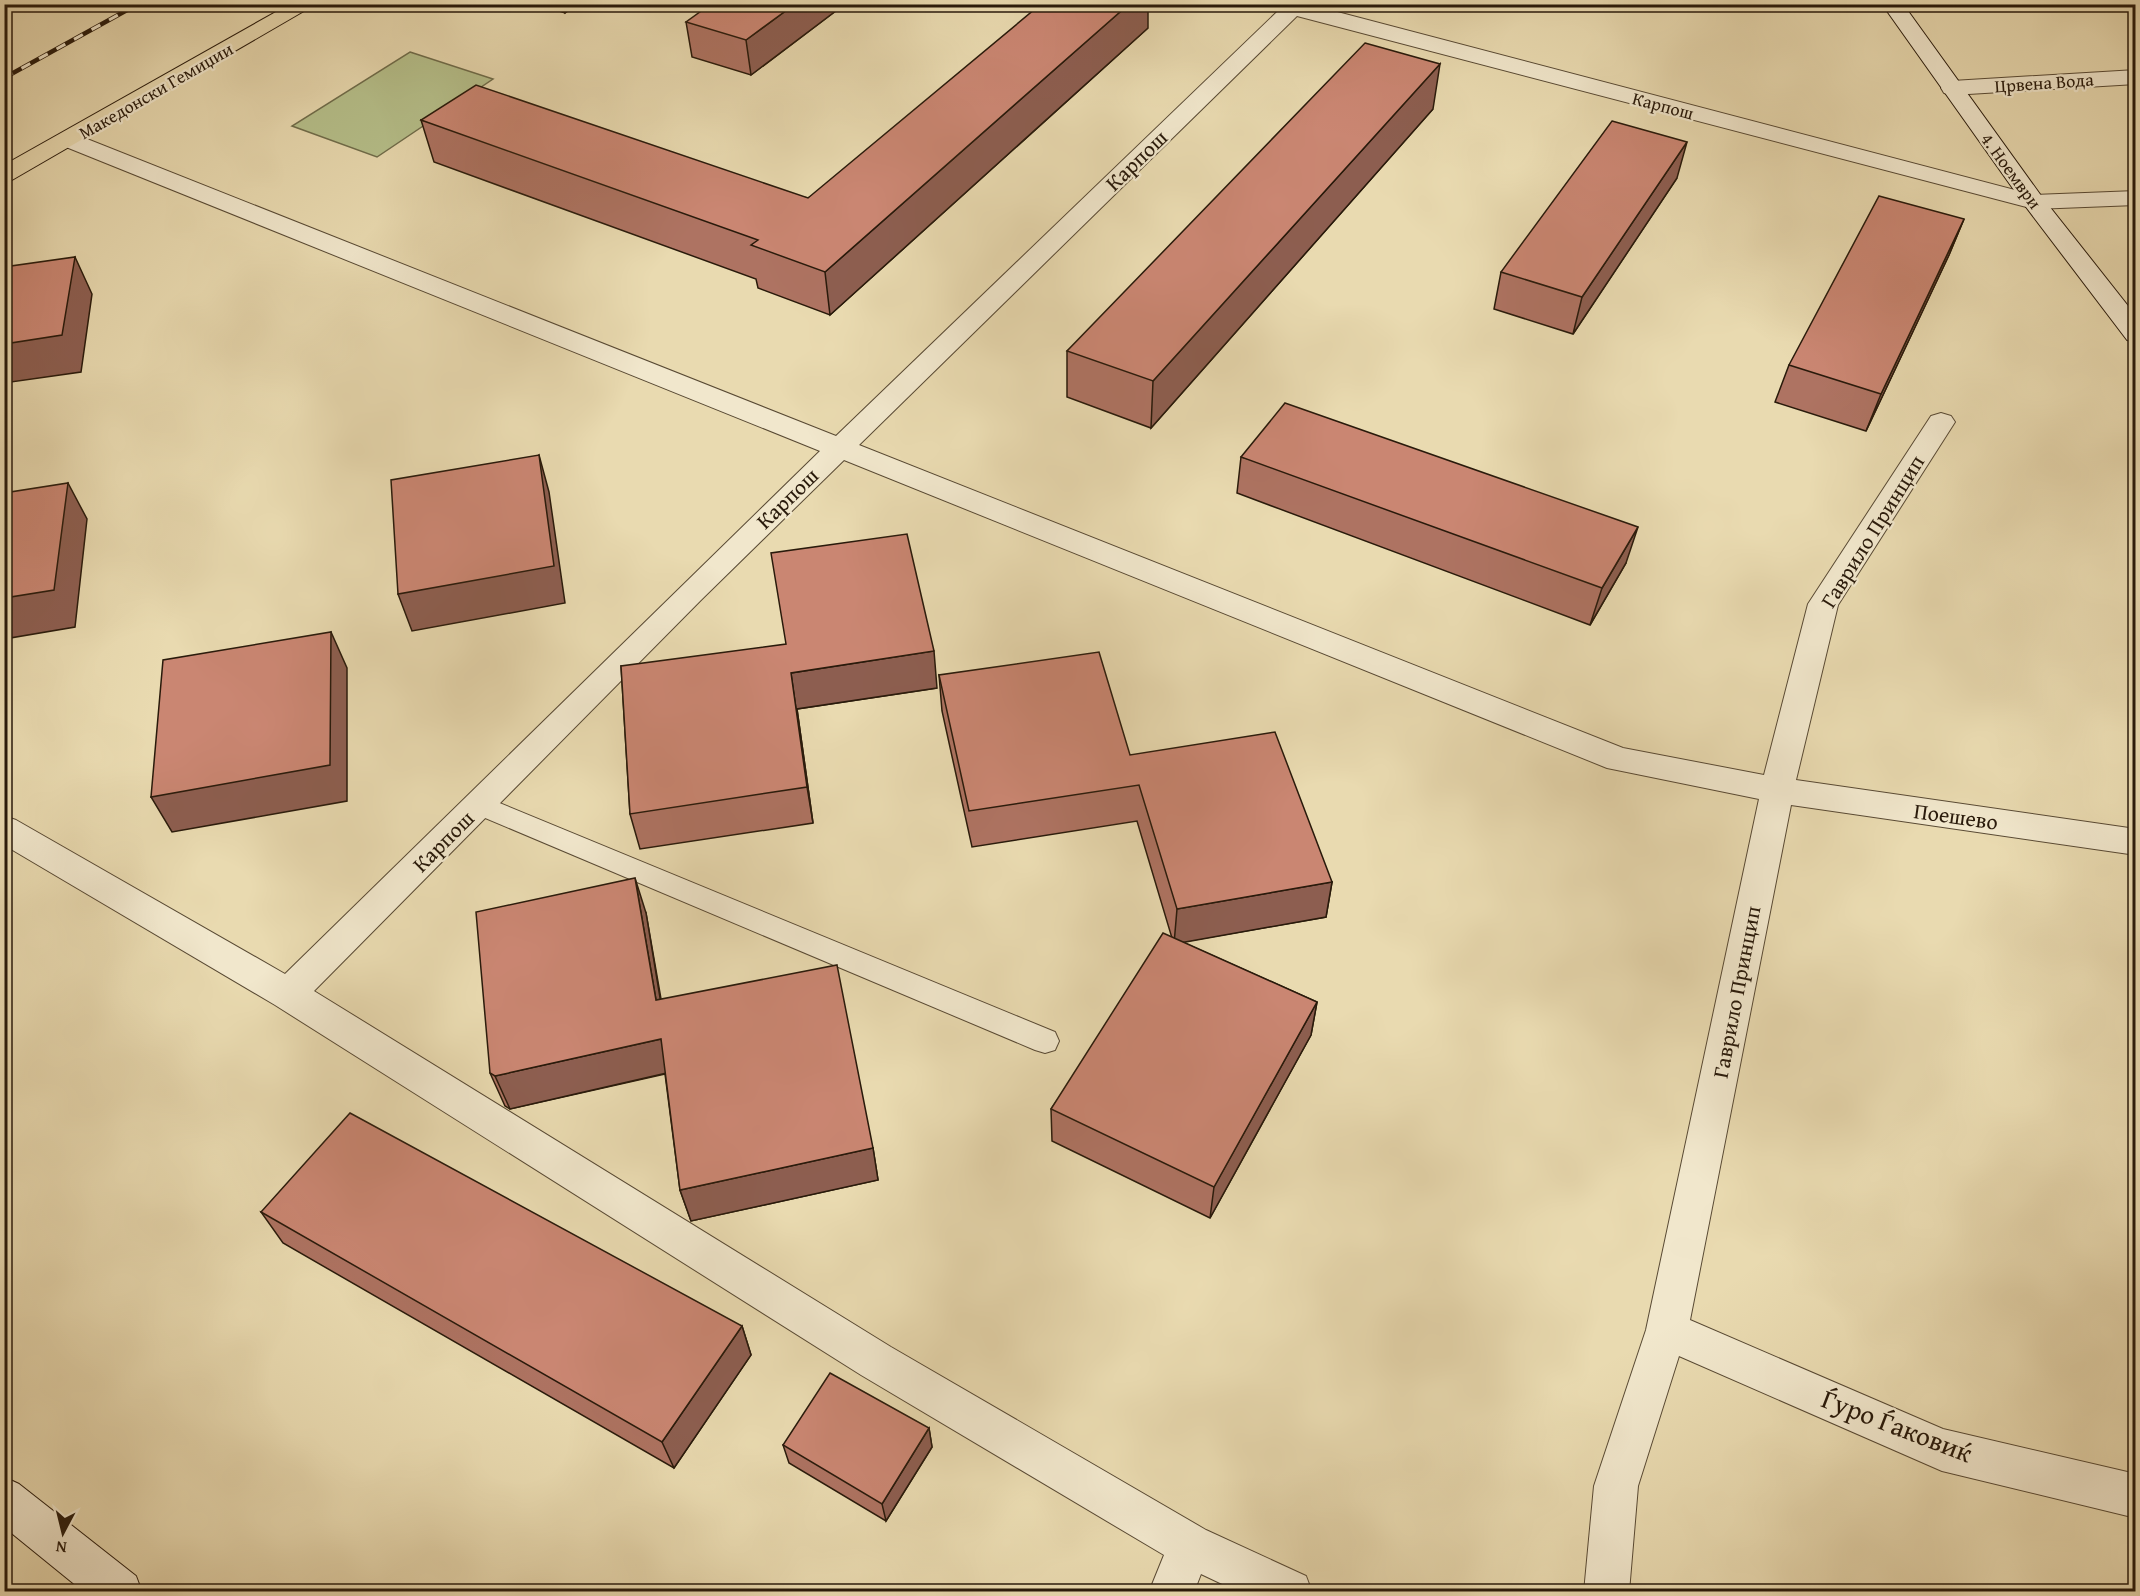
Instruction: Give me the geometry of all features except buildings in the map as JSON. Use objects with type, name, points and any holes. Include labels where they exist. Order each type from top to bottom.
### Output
[{"type":"main road","name":"Македонски Гемиџии","points":[[4,175],[306,4]]},
{"type":"street","name":"4. Ноември","points":[[1892,4],[2034,202],[2136,334]]},
{"type":"street","name":"Карпош","points":[[288,994],[690,593],[1288,6],[2034,202],[2136,198]]},
{"type":"street","name":"Црвена Вода","points":[[1952,88],[2136,77]]},
{"type":"street","name":"Поешево","points":[[69,140],[1618,759],[1777,790],[2136,842]]},
{"type":"street","name":"Гаврило Принцип","points":[[1606,1592],[1616,1486],[1667,1330],[1777,790],[1822,604],[1941,422]]},
{"type":"street","points":[[4,830],[288,994],[876,1360],[1190,1546],[1290,1592]]},
{"type":"street","name":"Ѓуро Ѓаковиќ","points":[[1667,1330],[1942,1449],[2136,1496]]},
{"type":"street","points":[[4,1499],[120,1592]]},
{"type":"street","points":[[1170,1592],[1190,1546]]},
{"type":"lane","points":[[480,804],[1045,1041]]},
{"type":"green space","points":[[410,52],[493,79],[377,157],[292,126]]},
{"type":"railway","points":[[4,78],[138,4]]}]
